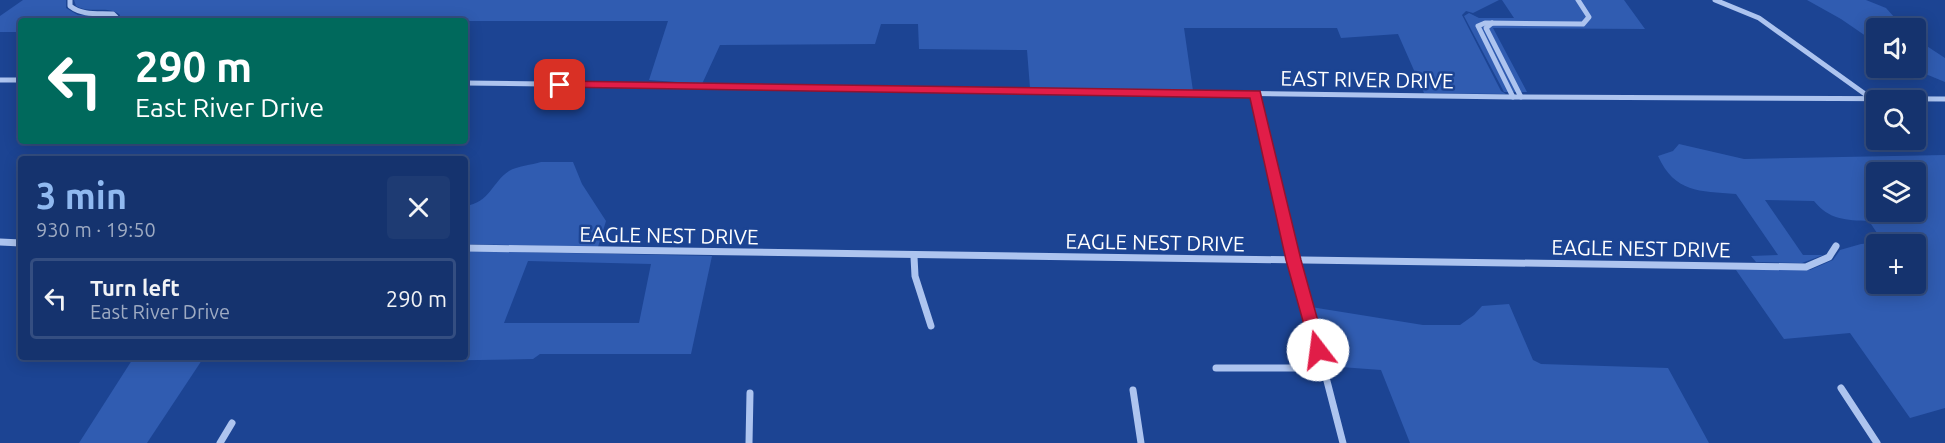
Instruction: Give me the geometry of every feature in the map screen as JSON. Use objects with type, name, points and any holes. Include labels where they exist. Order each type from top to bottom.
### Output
[{"type":"street","points":[[70,0],[70,6],[74,10],[113,14],[116,18]]},
{"type":"street","points":[[1513,97],[1478,28],[1483,24],[1493,23],[1583,24],[1588,17],[1578,0]]},
{"type":"street","points":[[1715,0],[1759,18],[1866,95]]},
{"type":"street","points":[[1493,23],[1488,24],[1486,28],[1521,97]]},
{"type":"street","points":[[0,80],[18,80]]},
{"type":"street","name":"EAST RIVER DRIVE","points":[[468,83],[1513,97],[1866,99]]},
{"type":"street","points":[[1256,94],[1293,260],[1343,443]]},
{"type":"street","name":"EAST RIVER DRIVE","points":[[1926,99],[1945,99]]},
{"type":"street","points":[[0,242],[18,243]]},
{"type":"street","name":"EAGLE NEST DRIVE","points":[[468,248],[914,257],[1806,267],[1829,257],[1836,246]]},
{"type":"street","points":[[914,257],[914,283],[928,311],[932,326]]},
{"type":"street","points":[[1216,368],[1323,368]]},
{"type":"street","points":[[1841,388],[1876,443]]},
{"type":"street","points":[[1132,390],[1141,443]]},
{"type":"street","points":[[749,443],[750,393]]},
{"type":"street","points":[[220,443],[232,423]]},
{"type":"shaded area","points":[[23,0],[66,0],[66,8],[78,15],[109,16],[107,18],[18,18],[18,32],[0,32],[0,16]]},
{"type":"shaded area","points":[[74,0],[1499,0],[1473,13],[1466,11],[1462,15],[1501,91],[1506,94],[1424,93],[1398,34],[1341,38],[1337,28],[1184,28],[1193,91],[1030,88],[1027,50],[919,49],[918,24],[881,24],[875,44],[720,45],[702,84],[649,80],[668,21],[468,22],[468,18],[119,18],[120,15],[110,10],[76,6]]},
{"type":"shaded area","points":[[1502,0],[1624,0],[1645,29],[1493,28],[1527,92],[1504,92],[1464,16],[1469,13],[1479,18],[1514,18]]},
{"type":"shaded area","points":[[1807,0],[1866,0],[1886,8],[1895,18],[1866,18],[1866,36]]},
{"type":"shaded area","points":[[1926,46],[1945,58],[1945,82],[1926,74]]},
{"type":"shaded area","points":[[1679,144],[1744,159],[1945,155],[1945,408],[1910,418],[1850,333],[1784,339],[1736,270],[1810,270],[1833,260],[1840,250],[1866,244],[1866,294],[1926,294],[1926,234],[1878,234],[1870,222],[1926,222],[1926,162],[1866,162],[1866,221],[1838,218],[1826,212],[1814,201],[1765,200],[1803,255],[1823,255],[1802,263],[1756,262],[1751,256],[1778,255],[1736,194],[1690,188],[1672,177],[1658,156],[1673,151]]},
{"type":"shaded area","points":[[541,162],[573,162],[582,184],[606,221],[598,247],[468,244],[468,205],[480,201],[503,176],[516,168]]},
{"type":"shaded area","points":[[468,251],[712,256],[691,354],[540,354],[533,359],[416,361],[468,360]],"holes":[[[528,261],[651,264],[639,323],[504,323]]]},
{"type":"shaded area","points":[[1509,304],[1533,360],[1541,364],[1668,368],[1709,443],[1410,443],[1381,370],[1327,366],[1311,307],[1423,325],[1460,325],[1482,306]]},
{"type":"shaded area","points":[[132,360],[202,360],[147,443],[79,443]]},
{"type":"route","points":[[560,85],[1256,94],[1293,260],[1318,350]]}]
